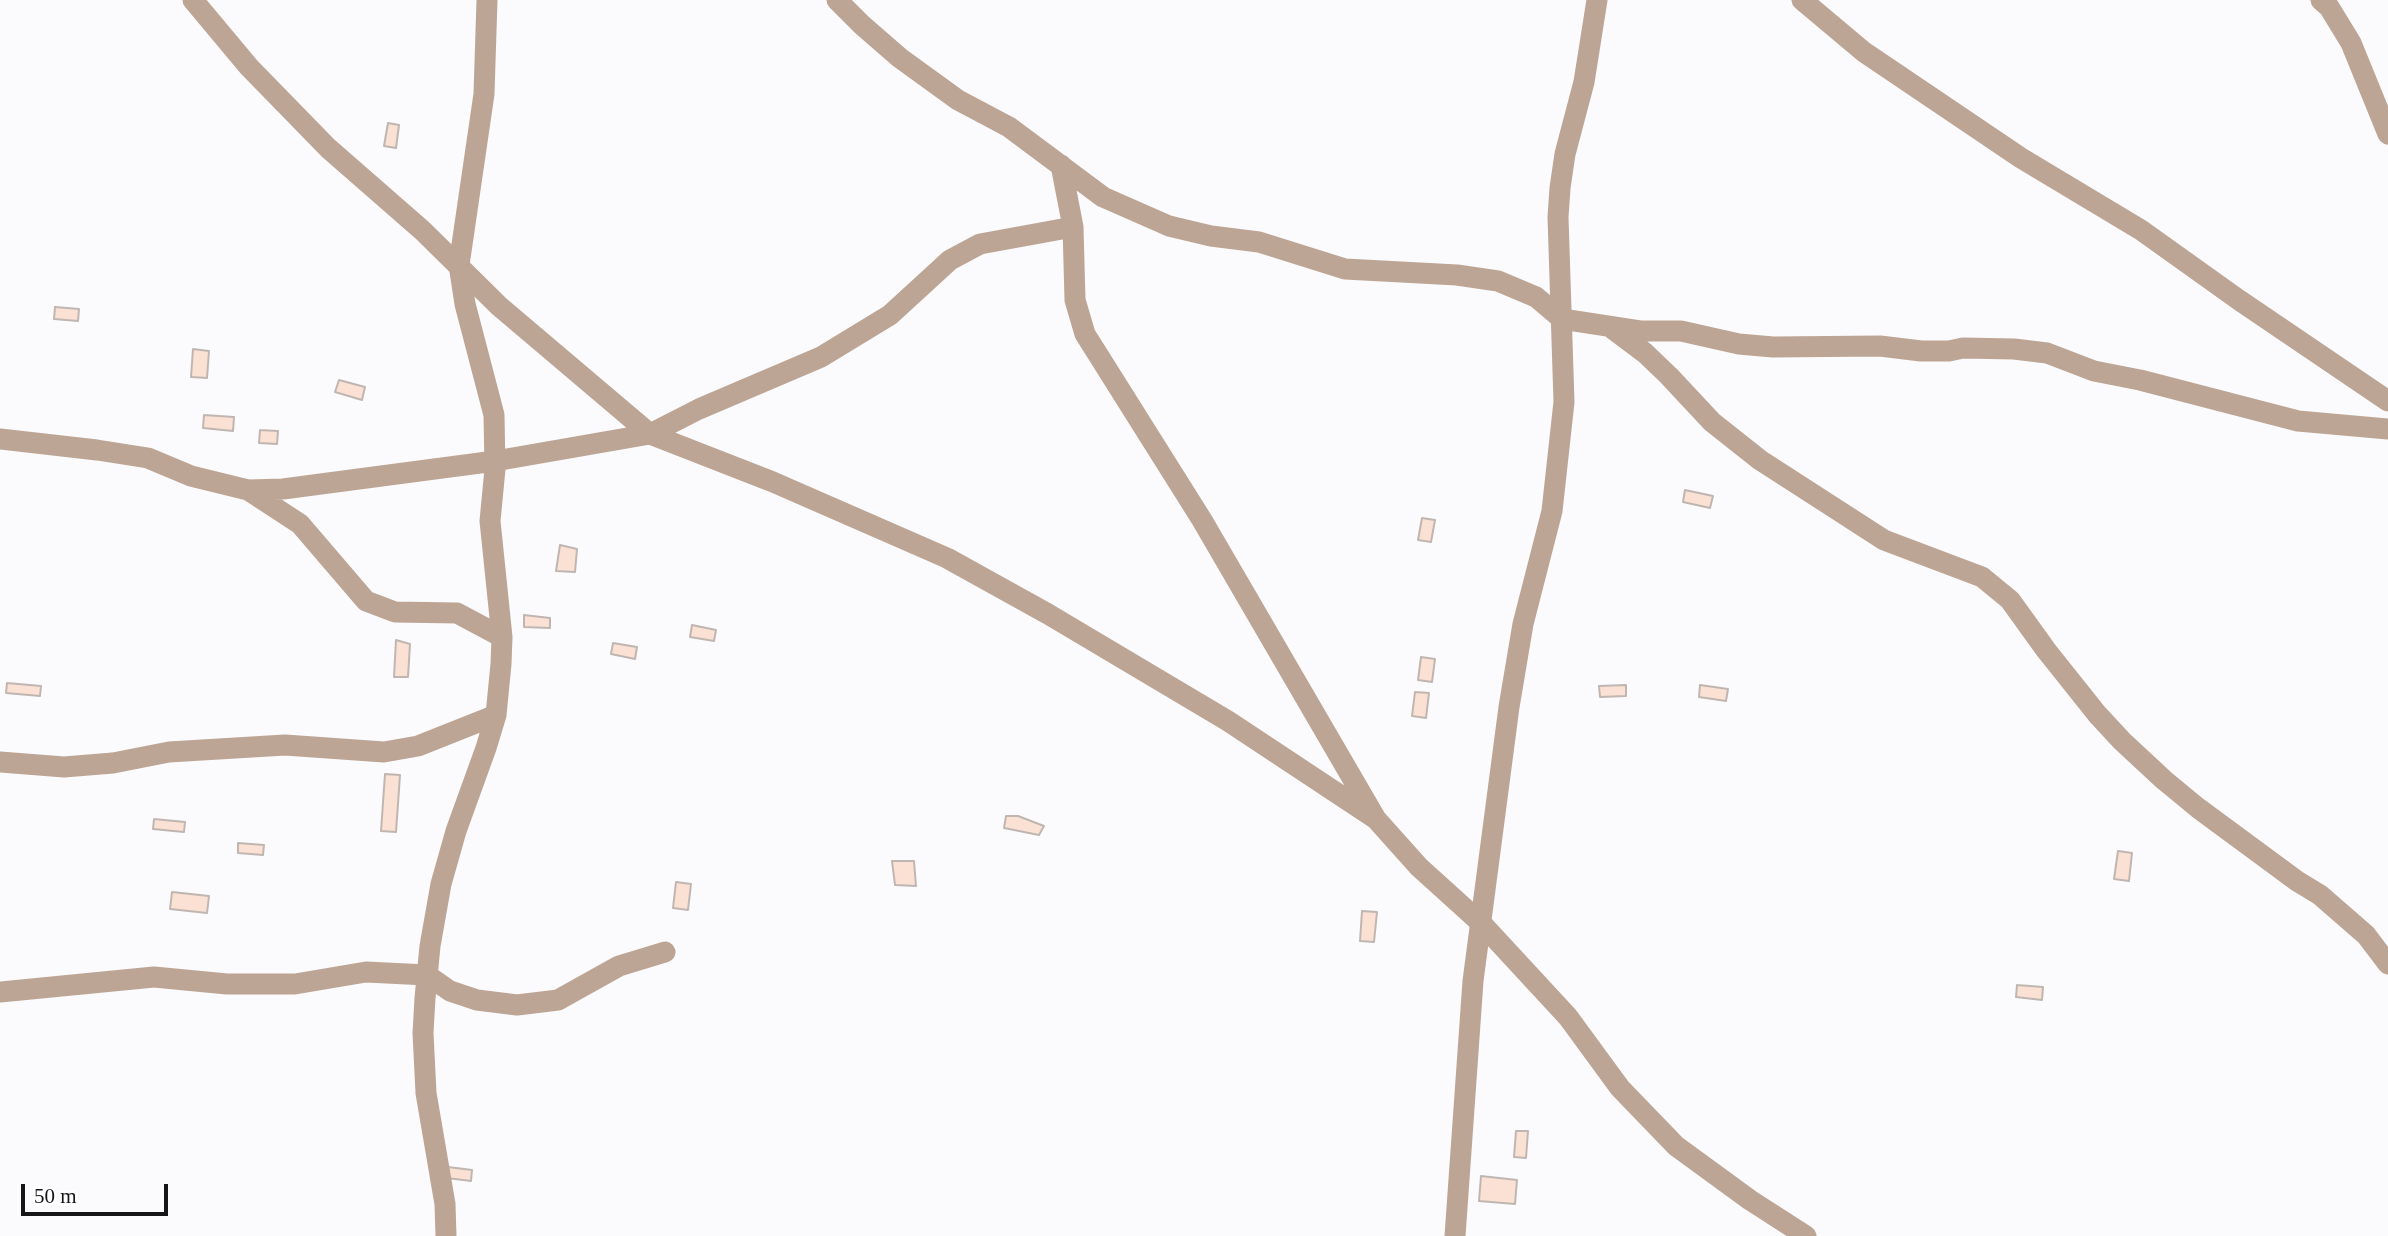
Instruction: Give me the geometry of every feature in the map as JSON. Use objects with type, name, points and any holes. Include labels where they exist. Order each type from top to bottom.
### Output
[{"type":"street","points":[[193,0],[249,67],[328,148],[375,187],[499,306],[650,434],[773,482],[947,558],[1048,614],[1228,721],[1376,818]]},
{"type":"street","points":[[446,1236],[445,1203],[426,1093],[423,1033],[427,975],[441,884],[456,831],[496,715],[502,637],[490,521],[495,461],[494,415],[465,304],[459,265],[484,94],[487,0]]},
{"type":"street","points":[[837,0],[900,58],[958,100],[1009,127],[1103,197],[1170,226],[1212,236],[1259,242],[1345,269],[1457,275],[1499,281],[1536,297],[1562,319],[1640,331],[1681,331],[1739,344],[1773,347],[1880,346],[1921,351],[1963,348],[2047,353],[2094,370],[2298,421],[2388,429]]},
{"type":"street","points":[[1455,1236],[1473,981],[1509,707],[1521,636],[1552,511],[1564,402],[1558,218],[1560,188],[1565,154],[1584,82],[1597,0]]},
{"type":"street","points":[[1802,0],[1875,59],[2021,158],[2141,230],[2388,401]]},
{"type":"street","points":[[2321,0],[2329,7],[2351,43],[2388,134]]},
{"type":"street","points":[[1061,165],[1073,227],[1075,300],[1085,334],[1202,520],[1376,818],[1419,867],[1482,924],[1568,1017],[1620,1088],[1676,1146],[1750,1200],[1806,1236]]},
{"type":"street","points":[[247,491],[283,489],[495,461],[650,434],[699,409],[821,357],[890,315],[950,260],[980,244],[1073,227]]},
{"type":"street","points":[[1599,323],[1619,331],[1645,353],[1712,422],[1760,460],[1884,540],[1982,577],[2010,600],[2097,714],[2164,780],[2228,831],[2320,895],[2366,935],[2388,964]]},
{"type":"street","points":[[0,439],[148,458],[191,476],[247,491],[300,524],[366,601],[395,612],[457,613],[502,637]]},
{"type":"street","points":[[0,762],[64,767],[113,763],[169,752],[285,745],[384,752],[418,746],[496,715]]},
{"type":"street","points":[[0,992],[154,977],[227,984],[295,984],[366,972],[427,975],[450,992],[477,1000],[517,1005],[558,1000],[619,966],[665,951]]},
{"type":"building","points":[[388,123],[399,125],[396,148],[384,146]]},
{"type":"building","points":[[55,307],[79,309],[78,321],[54,319]]},
{"type":"building","points":[[193,349],[209,351],[207,378],[191,377]]},
{"type":"building","points":[[339,380],[365,387],[362,400],[335,392]]},
{"type":"building","points":[[204,415],[234,417],[233,431],[203,428]]},
{"type":"building","points":[[260,430],[278,431],[277,444],[259,443]]},
{"type":"building","points":[[1685,490],[1713,496],[1710,508],[1683,502]]},
{"type":"building","points":[[1422,518],[1435,520],[1431,542],[1418,540]]},
{"type":"building","points":[[560,545],[577,549],[575,572],[556,571]]},
{"type":"building","points":[[524,615],[550,618],[550,628],[524,627]]},
{"type":"building","points":[[692,625],[716,630],[714,641],[690,637]]},
{"type":"building","points":[[396,640],[410,644],[408,677],[394,677]]},
{"type":"building","points":[[613,643],[637,647],[635,659],[611,654]]},
{"type":"building","points":[[1421,657],[1435,659],[1432,682],[1418,680]]},
{"type":"building","points":[[7,683],[41,686],[40,696],[6,693]]},
{"type":"building","points":[[1626,685],[1626,696],[1600,697],[1599,686]]},
{"type":"building","points":[[1700,685],[1728,689],[1726,701],[1699,697]]},
{"type":"building","points":[[1415,692],[1429,693],[1426,718],[1412,716]]},
{"type":"building","points":[[385,774],[400,775],[396,832],[381,831]]},
{"type":"building","points":[[1006,816],[1018,816],[1044,826],[1039,835],[1004,828]]},
{"type":"building","points":[[154,819],[185,822],[184,832],[153,829]]},
{"type":"building","points":[[238,843],[264,845],[263,855],[238,853]]},
{"type":"building","points":[[2118,851],[2132,853],[2129,881],[2114,879]]},
{"type":"building","points":[[892,861],[914,861],[916,886],[895,885]]},
{"type":"building","points":[[676,882],[691,884],[688,910],[673,908]]},
{"type":"building","points":[[172,892],[209,896],[207,913],[170,909]]},
{"type":"building","points":[[1362,911],[1377,912],[1374,942],[1360,941]]},
{"type":"building","points":[[2017,985],[2043,987],[2042,1000],[2016,997]]},
{"type":"building","points":[[1516,1131],[1528,1131],[1526,1158],[1514,1157]]},
{"type":"building","points":[[448,1167],[472,1170],[471,1181],[447,1178]]},
{"type":"building","points":[[1481,1176],[1517,1180],[1515,1204],[1479,1201]]}]
